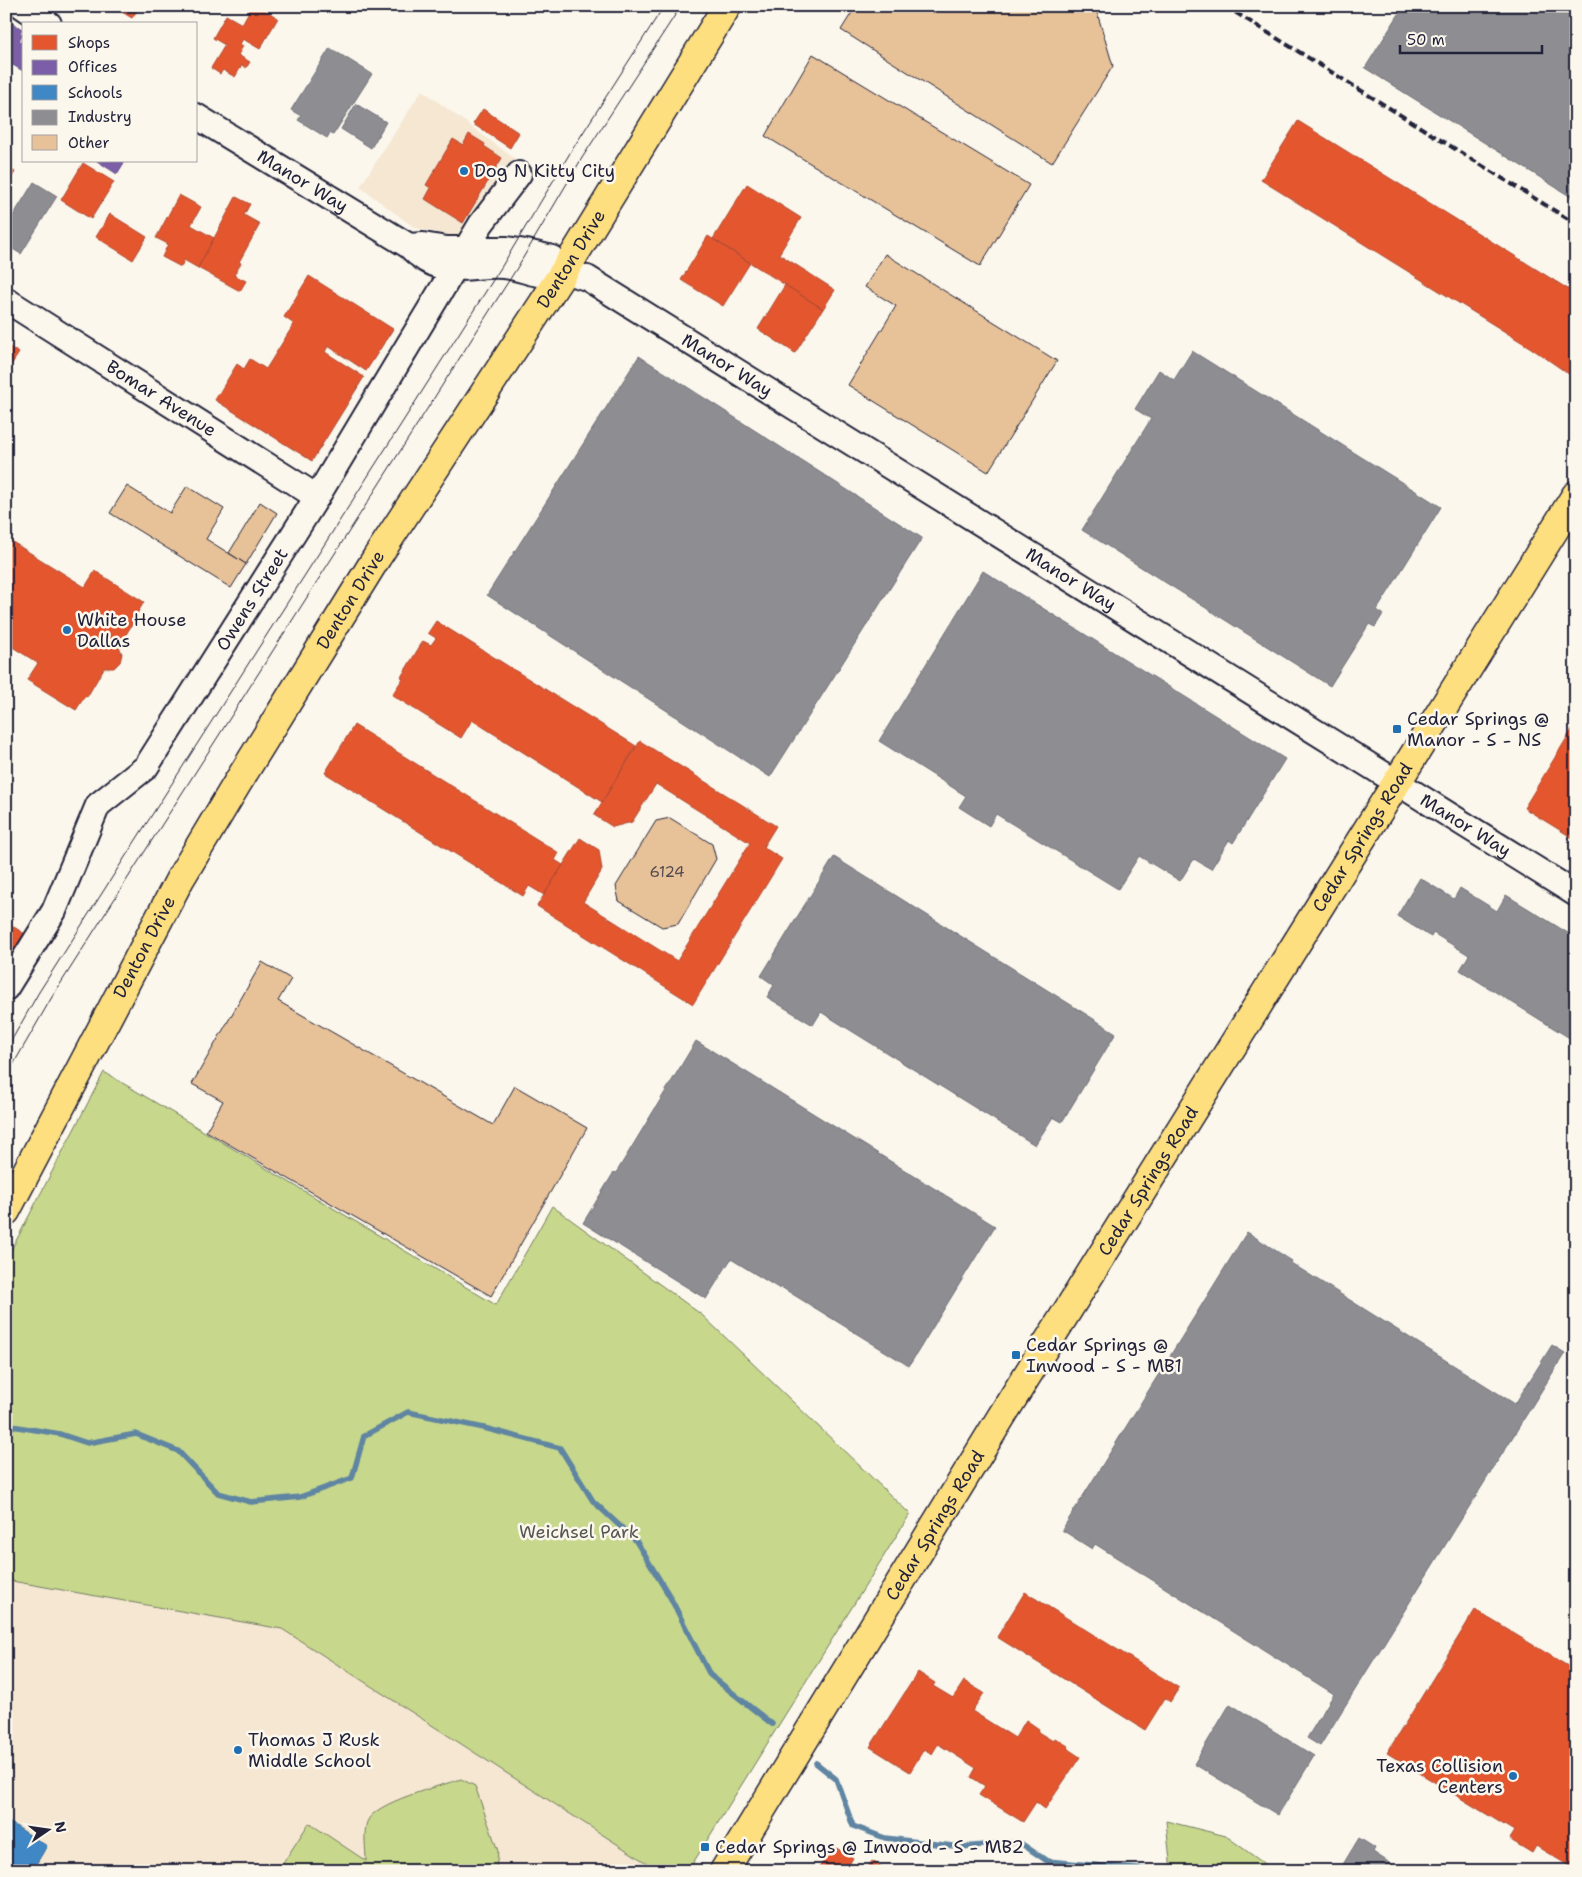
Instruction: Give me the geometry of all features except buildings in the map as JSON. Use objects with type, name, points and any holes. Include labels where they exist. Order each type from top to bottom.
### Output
[{"type":"main road","name":"Denton Drive","points":[[6,1211],[180,879],[233,790],[377,557],[563,272],[727,6]]},
{"type":"main road","name":"Cedar Springs Road","points":[[724,1871],[1003,1414],[1576,495]]},
{"type":"street","points":[[22,6],[47,22]]},
{"type":"street","name":"Manor Way","points":[[198,117],[409,246],[421,259],[438,266],[506,249],[552,258],[563,272]]},
{"type":"street","name":"Owens Street","points":[[6,988],[54,911],[98,805],[146,767],[317,497],[481,224],[519,174]]},
{"type":"street","points":[[498,204],[500,236],[506,249]]},
{"type":"street","name":"Manor Way","points":[[461,259],[517,268],[546,275],[563,272],[587,278],[1576,894]]},
{"type":"street","name":"Bomar Avenue","points":[[6,300],[317,497]]},
{"type":"shaded area","points":[[422,90],[515,159],[458,237],[415,228],[360,187]]},
{"type":"shaded area","name":"Thomas J Rusk Middle School","points":[[6,1580],[282,1629],[659,1871],[6,1871]]},
{"type":"green space","name":"Weichsel Park","points":[[104,1072],[496,1305],[552,1206],[702,1315],[910,1514],[688,1871],[659,1871],[282,1629],[6,1580],[6,1260]]},
{"type":"green space","points":[[461,1779],[475,1786],[498,1851],[496,1871],[278,1871],[309,1823],[366,1861],[365,1831],[367,1822],[372,1815],[394,1801]]},
{"type":"green space","points":[[1166,1821],[1226,1836],[1266,1865],[1268,1871],[1171,1871]]},
{"type":"waterway","points":[[6,1425],[60,1434],[87,1443],[136,1434],[178,1451],[218,1493],[251,1502],[300,1497],[352,1478],[364,1436],[408,1412],[484,1428],[560,1448],[593,1501],[636,1541],[670,1597],[710,1675],[772,1724]]},
{"type":"waterway","points":[[816,1763],[836,1779],[853,1826],[885,1838],[962,1847],[1019,1842],[1047,1861],[1159,1871]]},
{"type":"tram line","points":[[6,1050],[39,992],[502,266],[570,153],[664,6]]},
{"type":"tram line","points":[[6,1077],[52,997],[517,268],[582,158],[681,6]]},
{"type":"railway","points":[[1225,6],[1576,224]]},
{"type":"place","name":"Dog N Kitty City","points":[[464,171]]},
{"type":"place","name":"White House Dallas","points":[[67,630]]},
{"type":"place","name":"Cedar Springs @ Manor - S - NS","points":[[1397,729]]},
{"type":"place","name":"Cedar Springs @ Inwood - S - MB1","points":[[1016,1355]]},
{"type":"place","name":"Thomas J Rusk Middle School","points":[[238,1750]]},
{"type":"place","name":"Texas Collision Centers","points":[[1513,1776]]},
{"type":"place","name":"Cedar Springs @ Inwood - S - MB2","points":[[705,1847]]}]
